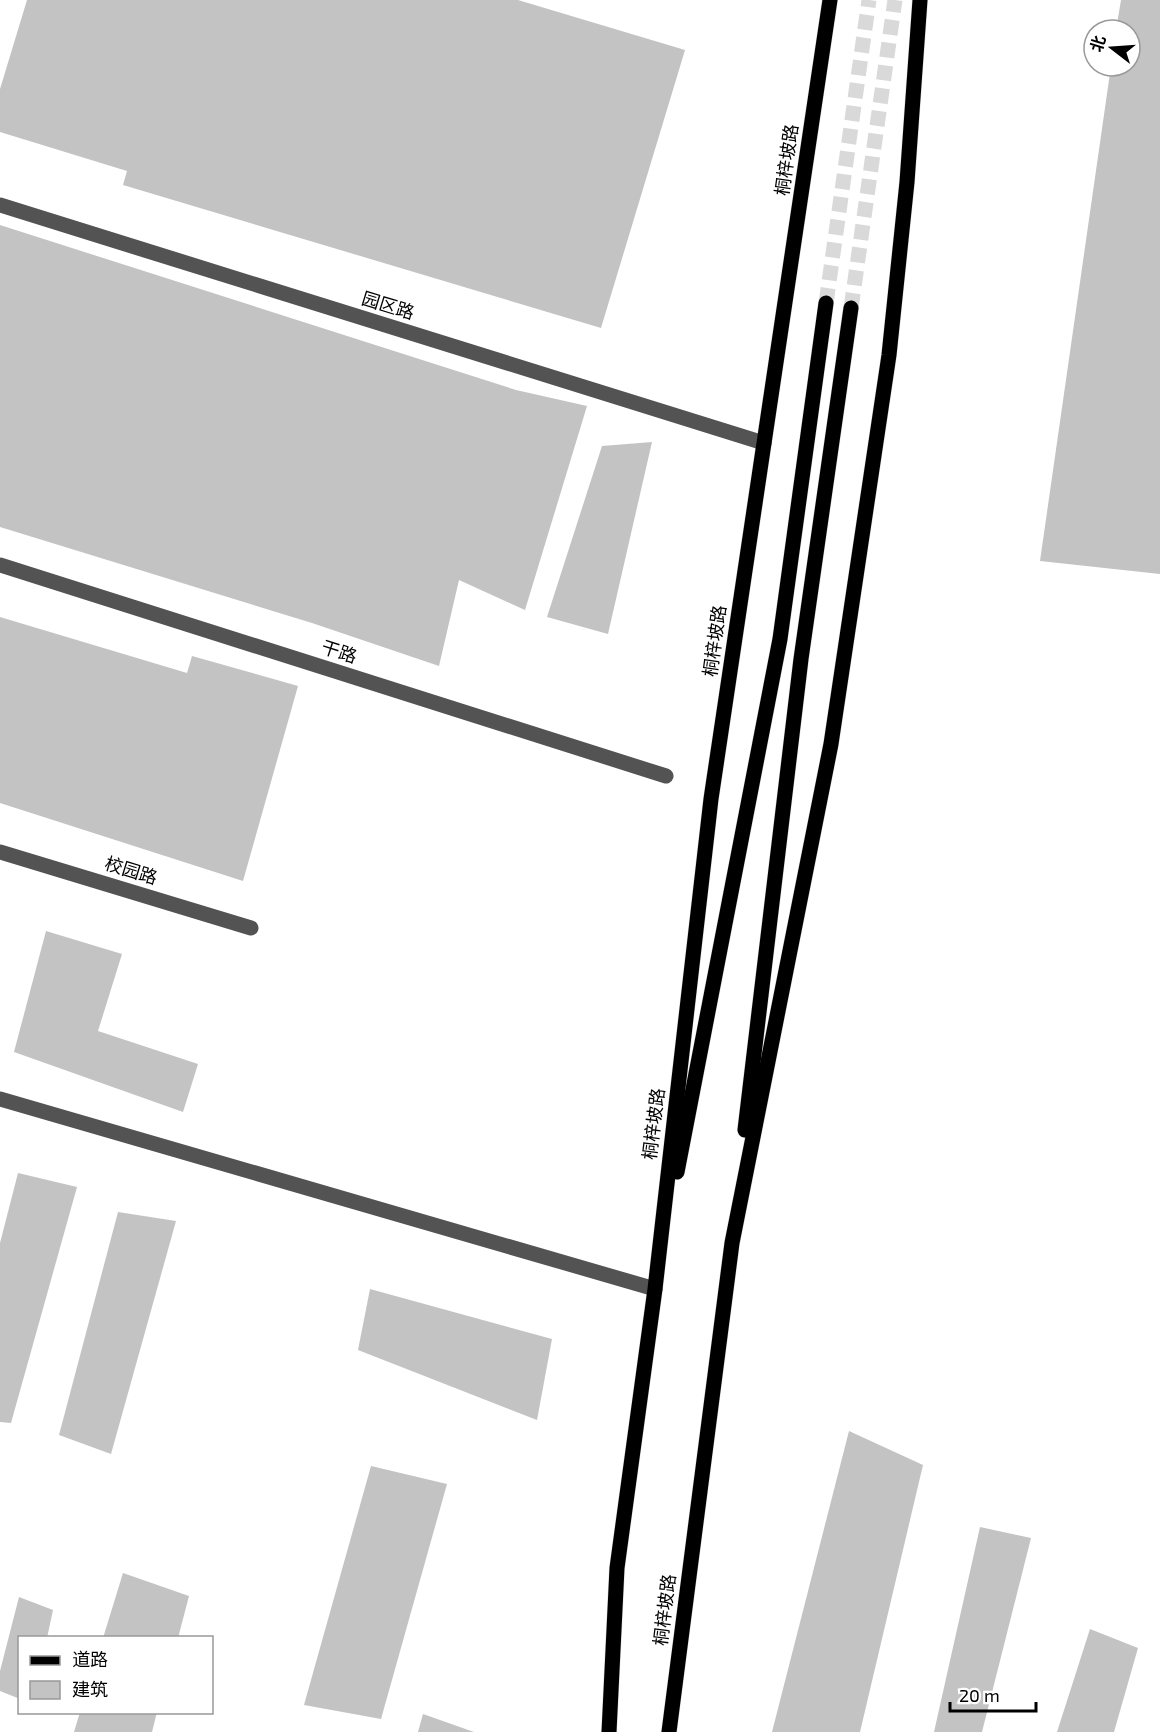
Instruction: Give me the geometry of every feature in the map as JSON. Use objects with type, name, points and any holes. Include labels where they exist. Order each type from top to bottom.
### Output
[{"type":"main road","name":"桐梓坡路","points":[[609,1732],[617,1568],[655,1289],[711,799],[830,0]]},
{"type":"main road","name":"桐梓坡路","points":[[732,1243],[833,732],[889,355],[907,182],[920,0]]},
{"type":"main road","name":"桐梓坡路","points":[[655,1289],[780,639],[826,303]]},
{"type":"main road","name":"桐梓坡路","points":[[669,1732],[732,1243],[801,659],[851,308]]},
{"type":"street","name":"园区路","points":[[0,205],[764,443]]},
{"type":"street","name":"干路","points":[[0,565],[666,776]]},
{"type":"street","name":"校园路","points":[[0,852],[251,928]]},
{"type":"street","points":[[0,1100],[655,1289]]},
{"type":"building","points":[[27,0],[518,0],[685,50],[601,328],[123,185],[127,171],[0,132],[0,89]]},
{"type":"building","points":[[1121,0],[1160,0],[1160,574],[1040,561],[1109,78],[1142,78],[1142,18],[1118,18]]},
{"type":"building","points":[[0,225],[516,390],[587,406],[525,610],[459,580],[439,666],[312,623],[0,527]]},
{"type":"building","points":[[652,442],[608,634],[547,617],[602,446]]},
{"type":"building","points":[[0,617],[187,673],[192,656],[298,686],[243,881],[0,803]]},
{"type":"building","points":[[46,931],[122,954],[98,1031],[198,1064],[183,1112],[14,1052]]},
{"type":"building","points":[[18,1173],[77,1187],[11,1423],[0,1422],[0,1243]]},
{"type":"building","points":[[118,1212],[176,1221],[111,1454],[59,1435]]},
{"type":"building","points":[[370,1289],[552,1339],[537,1420],[358,1350]]},
{"type":"building","points":[[849,1431],[923,1465],[860,1732],[772,1732]]},
{"type":"building","points":[[371,1466],[447,1484],[381,1719],[304,1705]]},
{"type":"building","points":[[980,1527],[1031,1538],[982,1732],[934,1732]]},
{"type":"building","points":[[123,1573],[189,1596],[179,1636],[104,1636]]},
{"type":"building","points":[[19,1597],[53,1610],[47,1636],[18,1636],[18,1698],[0,1691],[0,1671]]},
{"type":"building","points":[[1090,1629],[1138,1648],[1114,1732],[1057,1732]]},
{"type":"building","points":[[79,1714],[156,1714],[152,1732],[74,1732]]},
{"type":"building","points":[[423,1714],[474,1732],[418,1732]]},
{"type":"tunnel","points":[[826,303],[869,0]]},
{"type":"tunnel","points":[[851,308],[895,0]]}]
